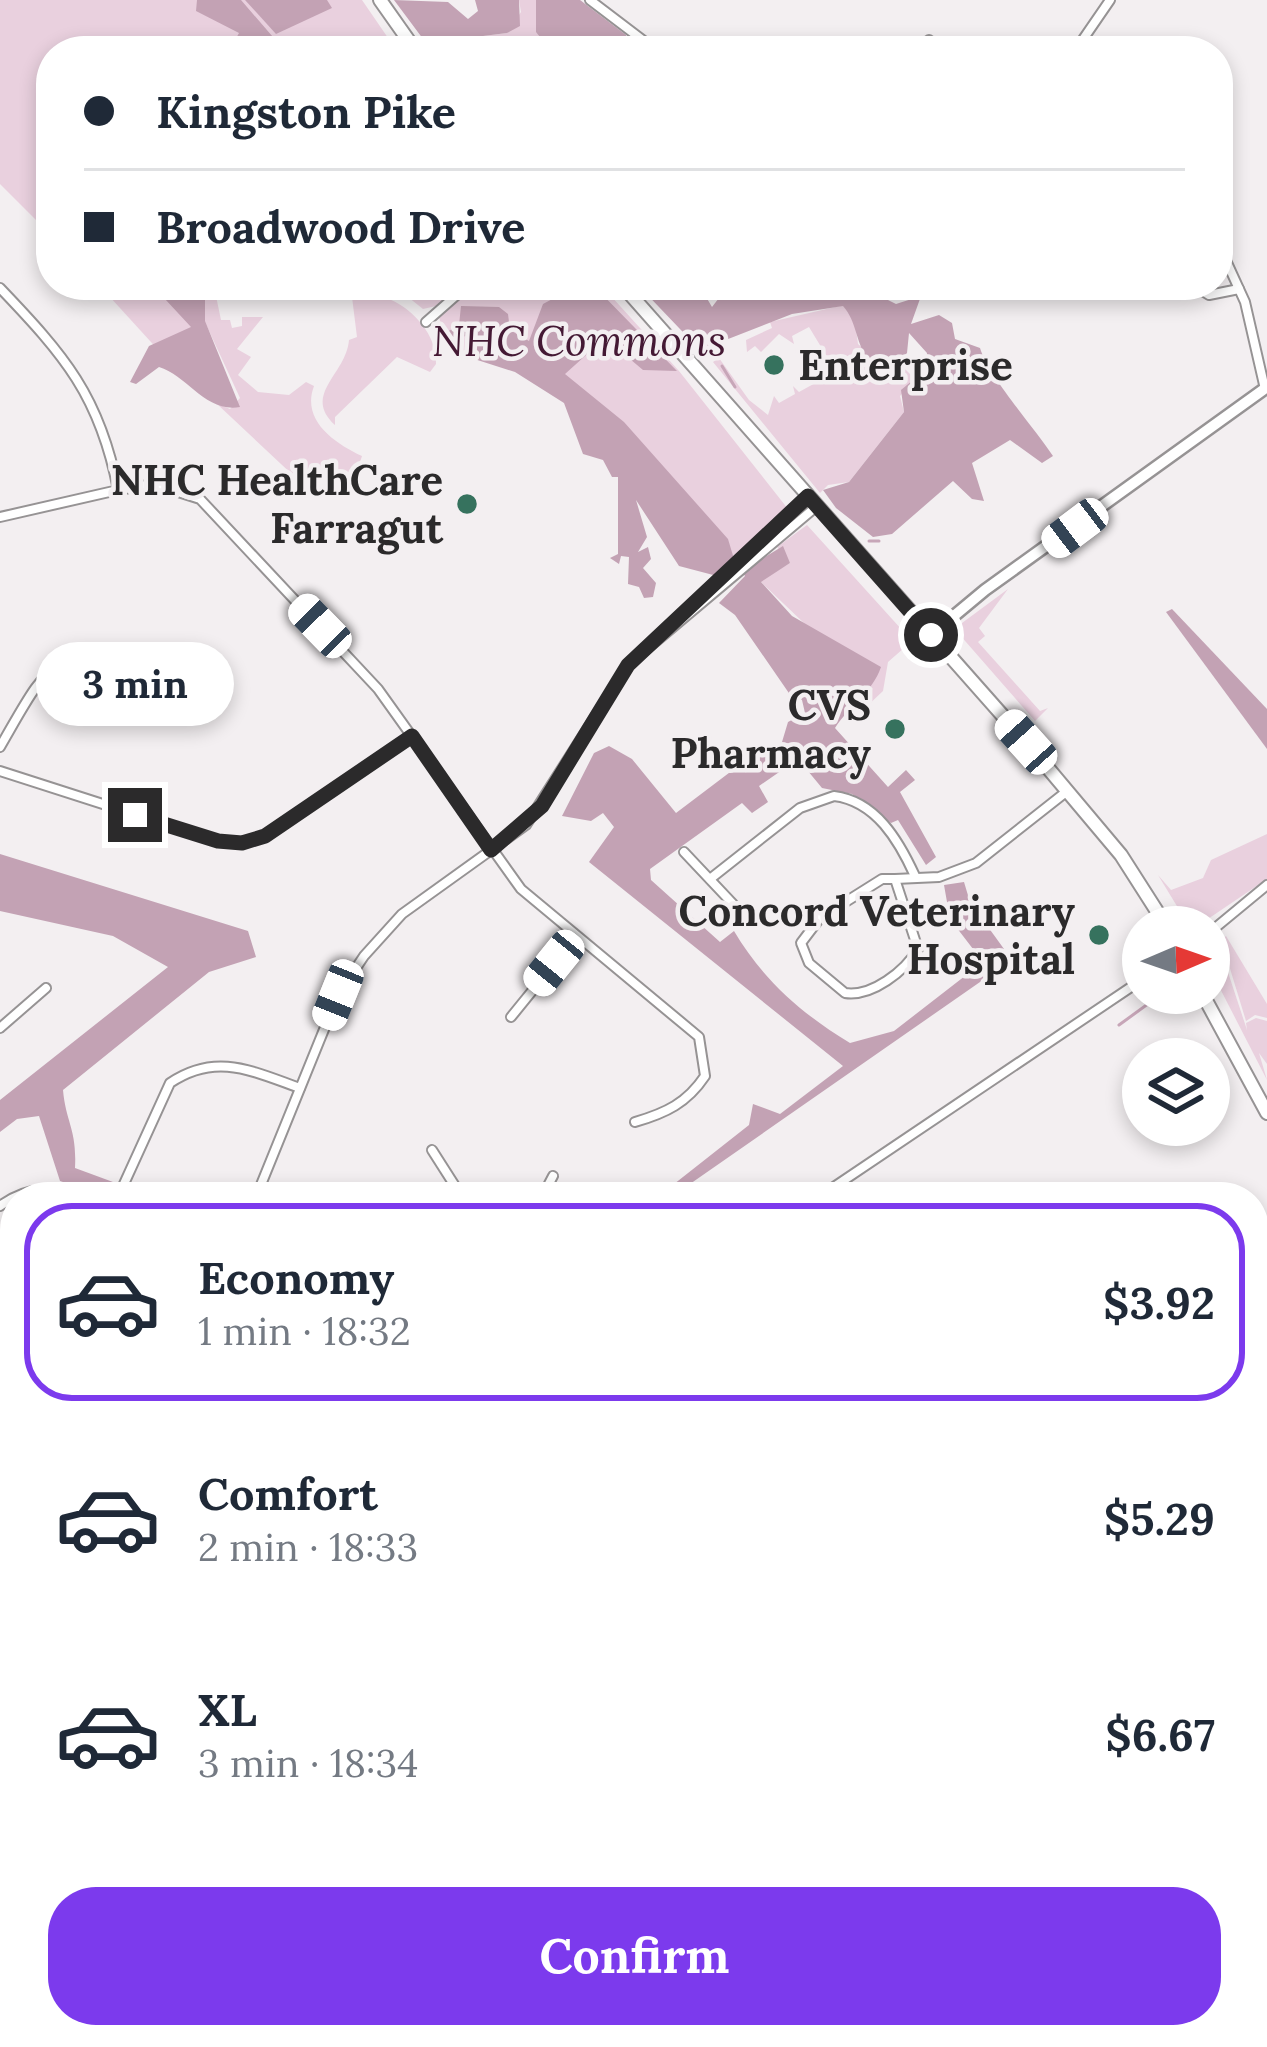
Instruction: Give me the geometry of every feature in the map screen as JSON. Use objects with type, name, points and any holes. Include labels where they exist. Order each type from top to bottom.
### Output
[{"type":"main road","points":[[380,0],[405,36]]},
{"type":"main road","points":[[635,300],[1067,791],[1121,855],[1154,906]]},
{"type":"main road","points":[[1213,1014],[1267,1113]]},
{"type":"street","points":[[590,0],[637,36]]},
{"type":"street","points":[[1085,36],[1110,0]]},
{"type":"street","points":[[931,635],[1266,388],[1233,280]]},
{"type":"street","points":[[0,288],[81,381],[105,433],[118,490]]},
{"type":"street","points":[[1233,290],[1239,289]]},
{"type":"street","points":[[426,322],[451,300]]},
{"type":"street","points":[[0,517],[153,484],[200,500],[350,658],[521,889],[699,1037],[706,1056],[705,1076],[693,1094],[666,1114],[635,1122]]},
{"type":"street","points":[[262,1182],[338,995],[364,956],[402,914],[491,850],[542,806],[628,665],[813,501]]},
{"type":"street","points":[[0,747],[39,681],[58,663],[85,653],[152,664]]},
{"type":"street","points":[[0,771],[218,841],[242,843],[265,836],[412,736]]},
{"type":"street","points":[[895,879],[918,949],[881,983],[856,995],[845,993],[805,958],[806,932],[864,885],[895,879],[915,876],[939,877],[976,863],[1067,791]]},
{"type":"street","points":[[710,880],[800,808],[834,796],[845,797],[879,820],[900,843],[915,876]]},
{"type":"street","points":[[685,852],[734,905]]},
{"type":"street","points":[[1230,917],[1267,890]]},
{"type":"street","points":[[511,1016],[576,937]]},
{"type":"street","points":[[0,1028],[46,988]]},
{"type":"street","points":[[840,1182],[1122,993]]},
{"type":"street","points":[[125,1182],[170,1083],[188,1071],[232,1064],[300,1088]]},
{"type":"street","points":[[432,1150],[452,1182]]},
{"type":"street","points":[[550,1182],[553,1176]]},
{"type":"green space","points":[[0,0],[362,0],[387,36],[36,36],[36,220],[0,184]]},
{"type":"green space","points":[[197,0],[241,0],[272,36],[237,36],[196,11]]},
{"type":"green space","points":[[245,0],[327,0],[332,8],[276,34]]},
{"type":"green space","points":[[394,0],[448,2],[468,19],[478,11],[475,0],[519,0],[520,26],[507,33],[421,36]]},
{"type":"green space","points":[[519,0],[536,0],[539,36],[483,36],[507,33],[521,12]]},
{"type":"green space","points":[[536,0],[580,0],[626,36],[539,36]]},
{"type":"green space","points":[[113,300],[176,300],[198,324],[161,353]]},
{"type":"green space","points":[[166,300],[205,300],[205,321],[240,407],[206,399],[159,367],[136,384],[130,382],[149,346],[191,327]]},
{"type":"green space","points":[[205,300],[217,300],[221,320],[230,320],[232,328],[242,326],[242,317],[263,317],[237,349],[251,357],[238,375],[258,392],[289,395],[306,382],[314,386],[311,398],[316,420],[331,437],[362,456],[355,477],[297,479],[216,403],[230,409],[240,398],[204,320]]},
{"type":"green space","points":[[352,300],[393,300],[424,328],[436,364],[430,372],[397,357],[335,417],[335,425],[326,414],[324,394],[349,340],[357,337]]},
{"type":"green space","name":"NHC Commons","points":[[412,300],[615,300],[679,371],[788,509],[735,562],[566,399],[527,370],[479,360],[462,350],[442,328],[436,306],[423,309]]},
{"type":"green space","points":[[608,300],[677,371],[643,370],[605,338],[565,374],[624,422],[728,539],[734,559],[717,576],[679,566],[636,500],[647,537],[638,552],[648,547],[651,559],[643,568],[656,583],[653,597],[644,598],[639,587],[628,584],[629,557],[621,556],[619,564],[610,558],[618,554],[618,477],[612,477],[603,460],[583,454],[564,403],[515,372],[468,357],[477,341],[471,335],[452,339],[447,332],[459,325],[461,306],[499,307],[508,314],[510,330],[529,341],[543,304]]},
{"type":"green space","points":[[652,300],[708,300],[712,307],[717,300],[888,300],[896,304],[920,300],[911,324],[939,315],[952,323],[955,339],[980,348],[1002,387],[1053,456],[1042,463],[1010,440],[972,463],[984,501],[972,499],[953,481],[892,534],[873,537],[836,508],[823,490],[849,482],[904,412],[901,390],[925,370],[927,353],[909,333],[907,353],[898,362],[867,358],[843,306],[792,314],[700,350]]},
{"type":"green space","points":[[844,305],[855,321],[858,344],[880,363],[898,362],[915,379],[900,396],[904,412],[849,482],[828,485],[820,493],[713,362],[719,358],[749,400],[768,415],[774,396],[779,403],[795,394],[793,386],[799,392],[828,376],[832,365],[809,327],[792,336],[794,344],[779,334],[761,352],[755,346],[747,352],[746,340],[772,328],[770,322]]},
{"type":"green space","points":[[807,525],[912,641],[888,662],[883,691],[864,709],[856,700],[873,689],[760,581],[790,563],[777,547]]},
{"type":"green space","points":[[783,546],[790,563],[761,582],[792,616],[881,667],[835,728],[888,787],[906,770],[915,780],[900,792],[936,857],[926,865],[898,820],[891,823],[852,794],[822,788],[798,759],[759,786],[768,802],[752,813],[742,803],[650,869],[651,880],[720,942],[734,931],[785,994],[850,1043],[894,1031],[983,962],[950,919],[944,885],[964,882],[970,902],[1004,949],[1003,966],[693,1182],[677,1182],[749,1125],[753,1104],[780,1114],[843,1066],[589,862],[614,827],[603,813],[591,821],[562,816],[594,753],[609,746],[632,759],[676,813],[754,754],[782,742],[788,722],[805,713],[802,700],[793,699],[735,615],[719,603],[745,576],[742,571]]},
{"type":"green space","points":[[1008,589],[979,628],[985,636],[978,642],[1040,711],[1048,708],[1035,721],[959,634],[962,623]]},
{"type":"green space","points":[[1172,609],[1267,709],[1267,749],[1166,612]]},
{"type":"green space","points":[[1267,834],[1267,879],[1227,906],[1177,906],[1158,875],[1171,890],[1203,878],[1211,860]]},
{"type":"green space","points":[[0,854],[248,931],[256,957],[209,972],[63,1090],[75,1168],[113,1182],[60,1181],[39,1116],[17,1119],[0,1132],[0,1100],[168,967],[113,936],[0,911]]},
{"type":"green space","points":[[1230,943],[1267,1004],[1267,1018],[1255,1015],[1246,1021],[1230,969]]},
{"type":"green space","points":[[1230,978],[1247,1030],[1246,1023],[1256,1018],[1267,1021],[1267,1064],[1259,1053],[1267,1080],[1230,1008]]},
{"type":"waterway","points":[[722,366],[735,387]]},
{"type":"waterway","points":[[869,541],[879,541]]},
{"type":"waterway","points":[[1119,1025],[1134,1014]]},
{"type":"place","name":"Enterprise","points":[[774,365]]},
{"type":"place","name":"NHC HealthCare Farragut","points":[[467,504]]},
{"type":"place","name":"CVS Pharmacy","points":[[895,729]]},
{"type":"place","name":"Concord Veterinary Hospital","points":[[1099,935]]},
{"type":"route","points":[[135,815],[218,841],[242,843],[265,836],[412,736],[491,850],[526,825],[542,806],[604,697],[628,665],[741,565],[808,496],[931,635]]}]
